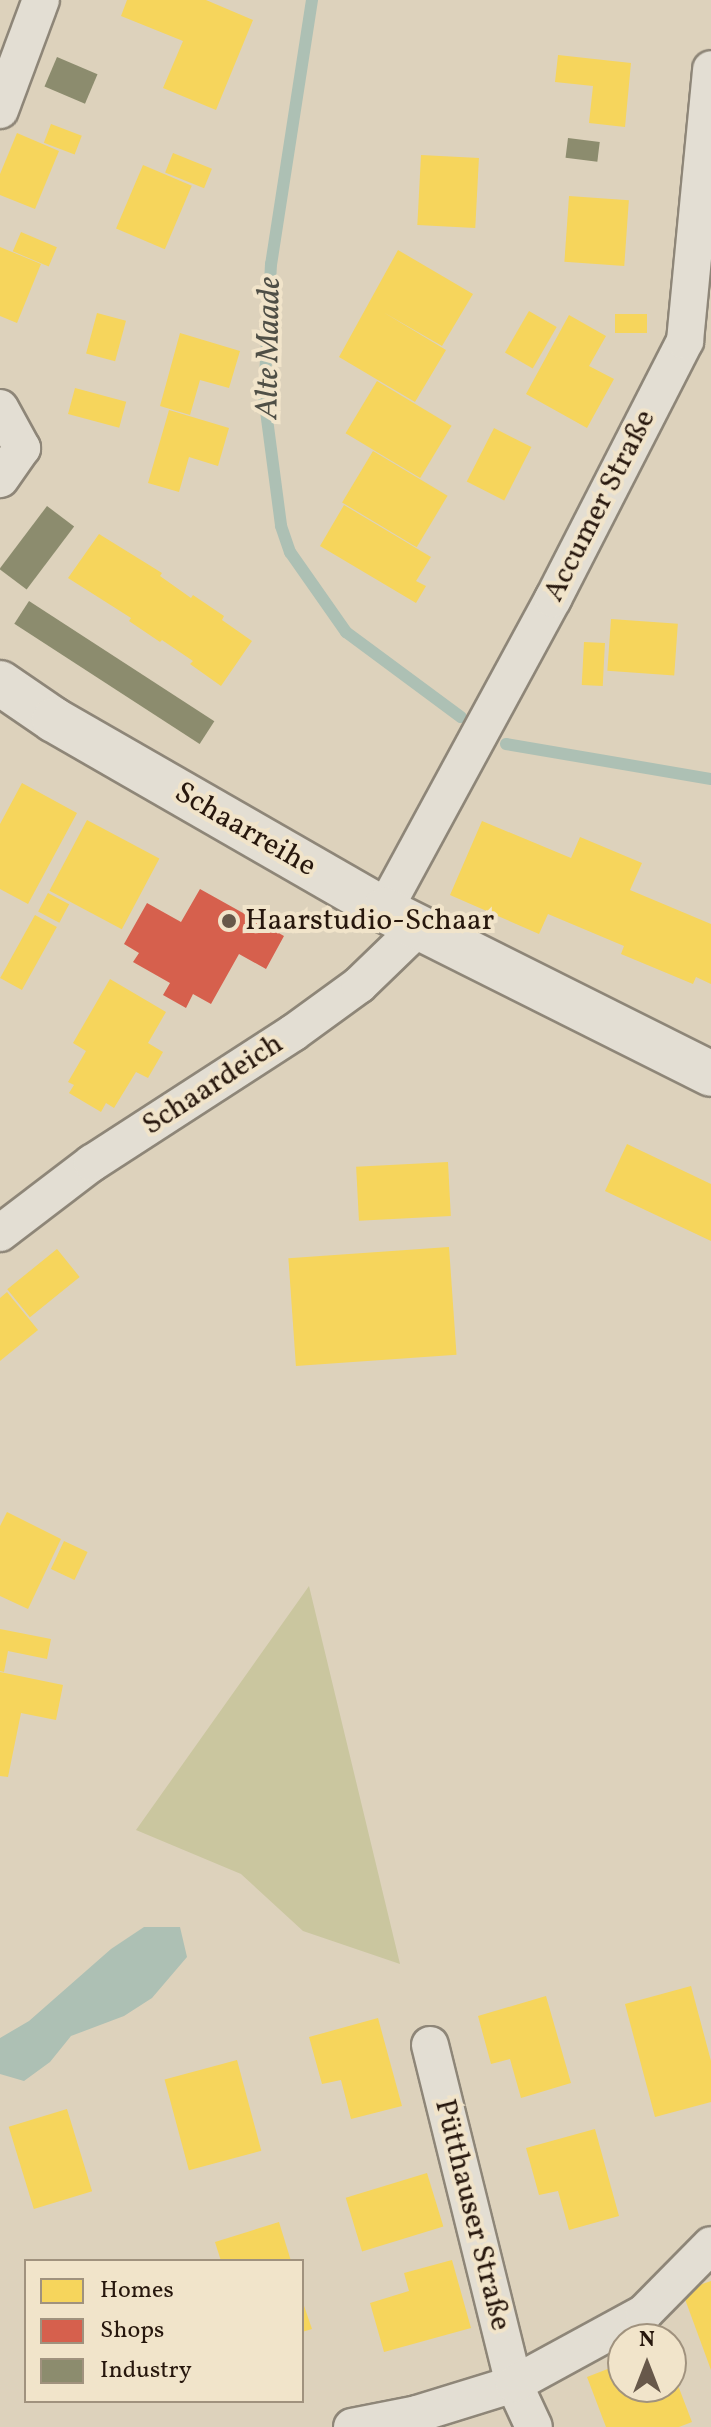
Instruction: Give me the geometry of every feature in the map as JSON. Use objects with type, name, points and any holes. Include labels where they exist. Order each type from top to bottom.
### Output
[{"type":"main road","name":"Schaarreihe","points":[[0,683],[54,720],[401,919],[711,1074]]},
{"type":"street","points":[[0,110],[41,0]]},
{"type":"street","name":"Accumer Straße","points":[[401,919],[553,599],[698,345],[711,69]]},
{"type":"street","points":[[0,408],[22,448],[0,479]]},
{"type":"street","name":"Schaardeich","points":[[0,1233],[92,1163],[293,1033],[348,993],[401,919]]},
{"type":"street","name":"Pütthauser Straße","points":[[430,2045],[514,2384],[534,2427]]},
{"type":"street","points":[[352,2427],[417,2414],[514,2384],[644,2313],[711,2245]]},
{"type":"shaded area","points":[[309,1586],[400,1964],[303,1931],[241,1874],[136,1830]]},
{"type":"shaded area","points":[[144,1927],[180,1927],[187,1957],[152,1998],[124,2016],[71,2036],[50,2062],[24,2081],[0,2074],[0,2038],[29,2021],[111,1949]]},
{"type":"building: Homes","points":[[127,0],[206,0],[253,20],[216,110],[163,88],[183,41],[121,16]]},
{"type":"building: Homes","points":[[558,55],[631,63],[625,127],[589,123],[593,86],[555,82]]},
{"type":"building: Homes","points":[[51,124],[82,136],[75,154],[44,143]]},
{"type":"building: Homes","points":[[17,133],[59,151],[35,209],[0,195],[0,174]]},
{"type":"building: Homes","points":[[173,153],[212,169],[204,188],[165,172]]},
{"type":"building: Homes","points":[[421,155],[479,158],[475,228],[417,225]]},
{"type":"building: Homes","points":[[143,165],[192,186],[165,249],[116,229]]},
{"type":"building: Homes","points":[[569,196],[629,200],[624,266],[564,262]]},
{"type":"building: Homes","points":[[21,232],[57,247],[49,267],[13,251]]},
{"type":"building: Homes","points":[[0,247],[41,264],[17,323],[0,316]]},
{"type":"building: Homes","points":[[398,250],[473,294],[442,346],[383,312],[446,350],[415,402],[339,357]]},
{"type":"building: Homes","points":[[529,311],[557,327],[533,369],[505,353]]},
{"type":"building: Homes","points":[[97,313],[126,321],[115,361],[86,354]]},
{"type":"building: Homes","points":[[615,314],[647,314],[647,333],[615,333]]},
{"type":"building: Homes","points":[[569,315],[606,336],[589,366],[614,379],[587,428],[526,394]]},
{"type":"building: Homes","points":[[180,333],[240,351],[229,388],[200,380],[190,415],[160,406]]},
{"type":"building: Homes","points":[[377,381],[452,426],[420,478],[346,433]]},
{"type":"building: Homes","points":[[75,388],[126,402],[119,428],[68,414]]},
{"type":"building: Homes","points":[[169,410],[229,428],[218,466],[189,457],[179,492],[148,483]]},
{"type":"building: Homes","points":[[494,428],[531,447],[504,501],[467,481]]},
{"type":"building: Homes","points":[[373,451],[448,496],[417,547],[342,502]]},
{"type":"building: Homes","points":[[344,505],[431,557],[416,581],[426,586],[416,603],[320,546]]},
{"type":"building: Homes","points":[[99,534],[162,573],[160,576],[191,598],[193,595],[224,616],[222,620],[252,641],[221,686],[190,664],[193,661],[162,640],[160,642],[129,621],[131,618],[68,578]]},
{"type":"building: Homes","points":[[611,619],[678,624],[674,676],[607,671]]},
{"type":"building: Homes","points":[[584,642],[605,643],[603,686],[582,685]]},
{"type":"building: Homes","points":[[22,783],[77,813],[28,904],[0,889],[0,824]]},
{"type":"building: Homes","points":[[87,820],[159,858],[122,929],[49,891]]},
{"type":"building: Homes","points":[[482,821],[571,858],[580,837],[642,863],[630,890],[711,924],[711,984],[696,977],[693,984],[621,954],[624,946],[548,914],[539,934],[450,895]]},
{"type":"building: Homes","points":[[48,893],[69,904],[59,923],[38,912]]},
{"type":"building: Homes","points":[[35,915],[57,927],[22,990],[0,978]]},
{"type":"building: Homes","points":[[110,979],[166,1012],[148,1043],[163,1052],[148,1078],[136,1072],[114,1108],[106,1103],[101,1112],[69,1093],[74,1085],[68,1082],[86,1051],[73,1043]]},
{"type":"building: Homes","points":[[627,1144],[711,1184],[711,1241],[605,1191]]},
{"type":"building: Homes","points":[[448,1162],[451,1216],[359,1221],[356,1167]]},
{"type":"building: Homes","points":[[449,1247],[457,1355],[296,1366],[288,1258]]},
{"type":"building: Homes","points":[[57,1249],[80,1277],[30,1317],[7,1289]]},
{"type":"building: Homes","points":[[7,1292],[38,1330],[0,1361],[0,1298]]},
{"type":"building: Homes","points":[[7,1512],[61,1539],[28,1609],[0,1596],[0,1526]]},
{"type":"building: Homes","points":[[64,1541],[88,1552],[74,1580],[51,1569]]},
{"type":"building: Homes","points":[[0,1629],[51,1639],[47,1659],[8,1651],[4,1672],[0,1671]]},
{"type":"building: Homes","points":[[0,1672],[63,1685],[56,1720],[21,1713],[8,1777],[0,1776]]},
{"type":"building: Homes","points":[[691,1986],[711,2061],[711,2102],[655,2117],[625,2004]]},
{"type":"building: Homes","points":[[546,1996],[571,2083],[521,2098],[510,2059],[491,2064],[478,2016]]},
{"type":"building: Homes","points":[[378,2018],[402,2106],[351,2119],[341,2080],[322,2084],[309,2037]]},
{"type":"building: Homes","points":[[237,2060],[261,2151],[189,2170],[165,2079]]},
{"type":"building: Homes","points":[[67,2109],[92,2191],[34,2209],[9,2127]]},
{"type":"building: Homes","points":[[595,2129],[619,2216],[569,2230],[558,2191],[539,2195],[526,2148]]},
{"type":"building: Homes","points":[[427,2173],[443,2227],[362,2251],[346,2198]]},
{"type":"building: Homes","points":[[279,2222],[290,2259],[220,2259],[215,2242]]},
{"type":"building: Homes","points":[[452,2260],[471,2328],[384,2352],[370,2303],[409,2291],[404,2273]]},
{"type":"building: Homes","points":[[711,2281],[711,2370],[682,2291]]},
{"type":"building: Homes","points":[[304,2306],[312,2329],[304,2331]]},
{"type":"building: Homes","points":[[607,2369],[607,2403],[685,2403],[692,2422],[679,2427],[606,2427],[587,2377]]},
{"type":"building: Shops","points":[[200,889],[284,936],[266,969],[239,954],[211,1004],[193,994],[186,1008],[163,995],[170,983],[133,962],[139,953],[124,944],[147,903],[181,922]]},
{"type":"building: Industry","points":[[57,57],[98,74],[85,104],[44,86]]},
{"type":"building: Industry","points":[[568,138],[600,142],[597,162],[566,158]]},
{"type":"building: Industry","points":[[47,506],[74,526],[27,590],[0,568]]},
{"type":"building: Industry","points":[[29,601],[214,721],[200,744],[14,624]]},
{"type":"waterway","name":"Alte Maade","points":[[312,0],[271,264],[264,396],[281,526],[290,552],[346,632],[461,717]]},
{"type":"waterway","name":"Alte Maade","points":[[506,744],[711,779]]},
{"type":"place","name":"Haarstudio-Schaar","points":[[229,921]]}]
